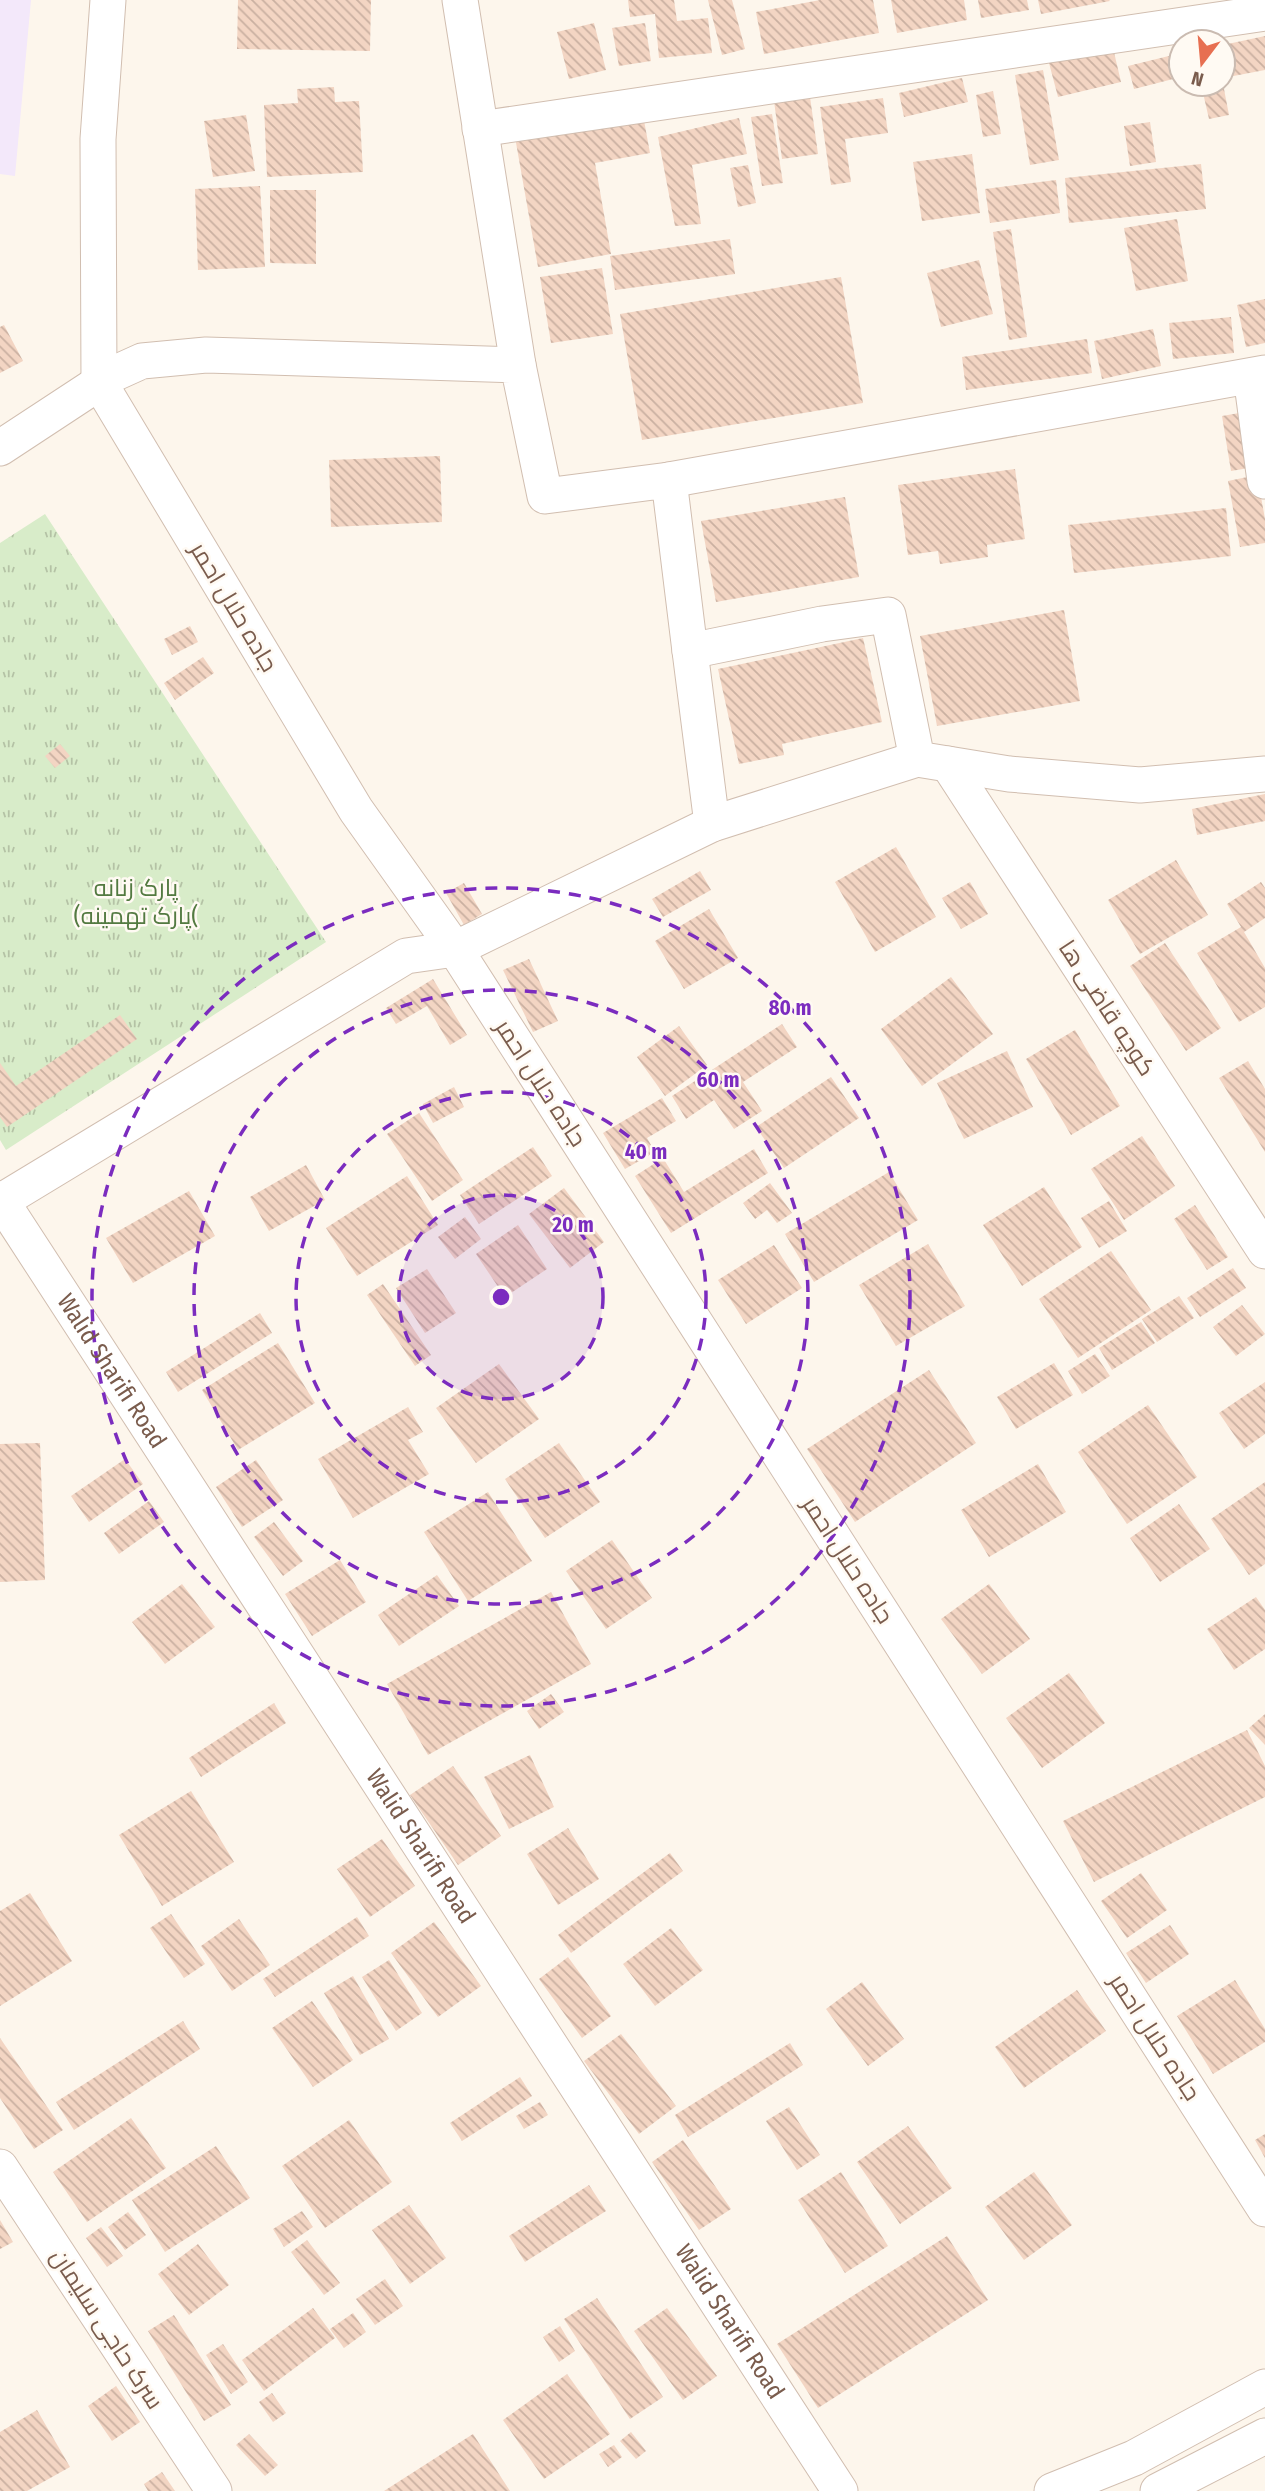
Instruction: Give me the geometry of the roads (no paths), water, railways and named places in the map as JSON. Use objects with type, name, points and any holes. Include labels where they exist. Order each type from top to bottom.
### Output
[{"type":"street","points":[[99,382],[98,139],[108,0]]},
{"type":"street","points":[[460,0],[518,365],[545,496],[669,480],[1258,374],[1265,481]]},
{"type":"street","points":[[480,129],[1265,13]]},
{"type":"street","points":[[0,448],[99,382],[142,361],[206,355],[518,365]]},
{"type":"street","name":"جاده حلال احمر","points":[[99,382],[356,810],[455,949],[1265,2208]]},
{"type":"street","points":[[669,480],[712,824]]},
{"type":"street","points":[[690,651],[822,624],[888,615],[933,761]]},
{"type":"street","points":[[0,1201],[405,956],[455,949],[712,824],[933,761],[1009,774],[1140,785],[1265,774]]},
{"type":"street","name":"کوچه قاضی ها","points":[[933,761],[1265,1251]]},
{"type":"street","name":"Walid Sharifi Road","points":[[0,1201],[840,2491]]},
{"type":"street","name":"سرک حاجی سلیمان","points":[[0,2167],[214,2491]]},
{"type":"street","points":[[1052,2491],[1134,2458],[1265,2387]]},
{"type":"street","points":[[1158,2491],[1265,2436]]},
{"type":"park label","name":"پارک زنانه (پارک تهمینه(","points":[[136,902]]}]
